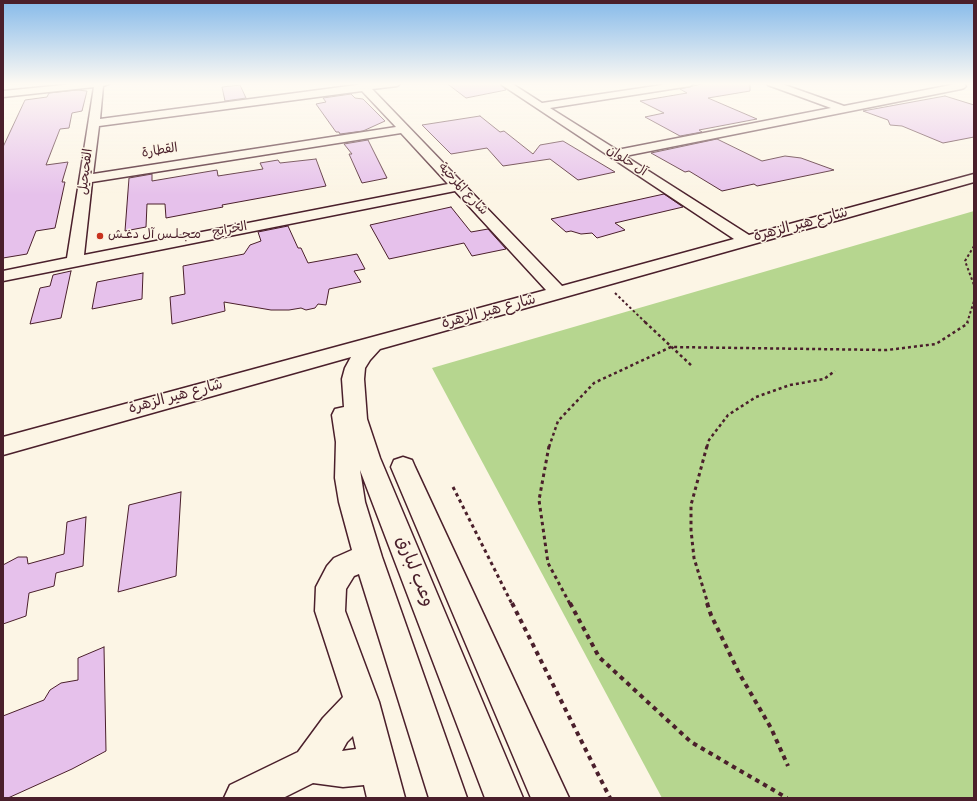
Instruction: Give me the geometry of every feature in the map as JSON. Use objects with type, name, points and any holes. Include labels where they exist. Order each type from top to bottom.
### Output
[{"type":"street","points":[[93,123],[113,120]]},
{"type":"street","name":"شارع المرخية","points":[[396,120],[559,293]]},
{"type":"street","name":"آل حلوان","points":[[563,120],[748,241]]},
{"type":"street","points":[[616,154],[786,120]]},
{"type":"street","name":"الفحيحيل","points":[[75,261],[93,123]]},
{"type":"street","name":"القطارة","points":[[86,179],[404,129]]},
{"type":"street","name":"شارع هير الزهرة","points":[[3,446],[974,178]]},
{"type":"street","name":"الخرايج","points":[[3,276],[458,186]]},
{"type":"street","name":"وعب لبارق","points":[[373,344],[362,356],[355,368],[353,379],[356,419],[368,458],[504,798]]},
{"type":"street","points":[[332,355],[342,366],[345,374],[346,394],[342,420],[348,442],[348,478],[352,502],[368,557],[448,798]]},
{"type":"street","points":[[403,467],[550,798]]},
{"type":"street","points":[[368,557],[344,567],[337,576],[331,587],[330,611],[333,624],[362,702],[382,782]]},
{"type":"street","points":[[243,798],[311,765],[335,730],[362,702]]},
{"type":"street","points":[[311,765],[343,770],[382,782]]},
{"type":"path","points":[[974,246],[965,261],[974,286]]},
{"type":"path","points":[[602,281],[693,367]]},
{"type":"path","points":[[787,798],[691,742],[599,657],[548,563],[539,500],[547,452],[558,421],[594,383],[671,347],[887,350],[936,344],[967,324],[974,301]]},
{"type":"path","points":[[788,766],[771,728],[739,673],[711,615],[694,558],[691,530],[691,505],[709,440],[728,415],[756,397],[790,385],[817,381],[830,376],[835,371]]},
{"type":"path","points":[[453,487],[610,798]]},
{"type":"green space","points":[[974,211],[974,798],[662,798],[432,368]]},
{"type":"building","points":[[15,120],[71,120],[69,128],[60,129],[46,165],[68,162],[62,182],[65,182],[55,228],[36,231],[27,254],[3,258],[3,147]]},
{"type":"building","points":[[328,120],[385,121],[363,131],[340,134],[339,132],[336,132]]},
{"type":"building","points":[[452,120],[485,120],[500,132],[504,131],[533,154],[540,145],[563,141],[615,172],[578,180],[550,159],[503,166],[487,148],[451,154],[422,125]]},
{"type":"building","points":[[651,120],[750,120],[699,130],[702,132],[680,136]]},
{"type":"building","points":[[888,120],[974,120],[974,137],[943,143],[902,126],[890,125]]},
{"type":"building","points":[[717,139],[762,161],[785,156],[801,158],[834,170],[757,186],[754,184],[722,191],[689,171],[685,172],[651,153]]},
{"type":"building","points":[[368,140],[387,178],[362,183],[349,154],[352,154],[344,144]]},
{"type":"building","points":[[316,159],[326,186],[222,205],[223,207],[166,218],[165,204],[147,204],[146,227],[125,231],[129,178],[152,174],[152,181],[217,170],[218,176],[263,169],[260,163],[278,160],[280,163]]},
{"type":"building","points":[[664,194],[683,207],[615,223],[625,230],[597,238],[592,233],[581,234],[571,231],[566,232],[551,219]]},
{"type":"building","points":[[451,207],[471,232],[488,229],[506,249],[472,256],[464,243],[389,259],[370,225]]},
{"type":"building","points":[[288,226],[298,248],[301,248],[308,263],[357,254],[365,269],[354,271],[361,282],[329,289],[326,305],[318,304],[315,308],[306,310],[301,308],[271,310],[224,302],[225,311],[172,324],[170,297],[185,294],[183,266],[244,254],[250,245],[261,241],[258,232]]},
{"type":"building","points":[[71,271],[61,318],[30,324],[40,288],[50,286],[53,275]]},
{"type":"building","points":[[143,273],[142,299],[92,309],[97,282]]},
{"type":"building","points":[[181,492],[176,576],[118,592],[129,505]]},
{"type":"building","points":[[86,517],[83,566],[56,573],[54,586],[29,593],[26,616],[3,624],[3,565],[18,557],[27,557],[28,564],[64,554],[67,522]]},
{"type":"building","points":[[104,647],[106,751],[72,769],[8,798],[3,798],[3,716],[44,700],[50,690],[61,683],[78,680],[78,658]]},
{"type":"place","name":"مـجـلـس آل دغـش","points":[[100,236]]}]
